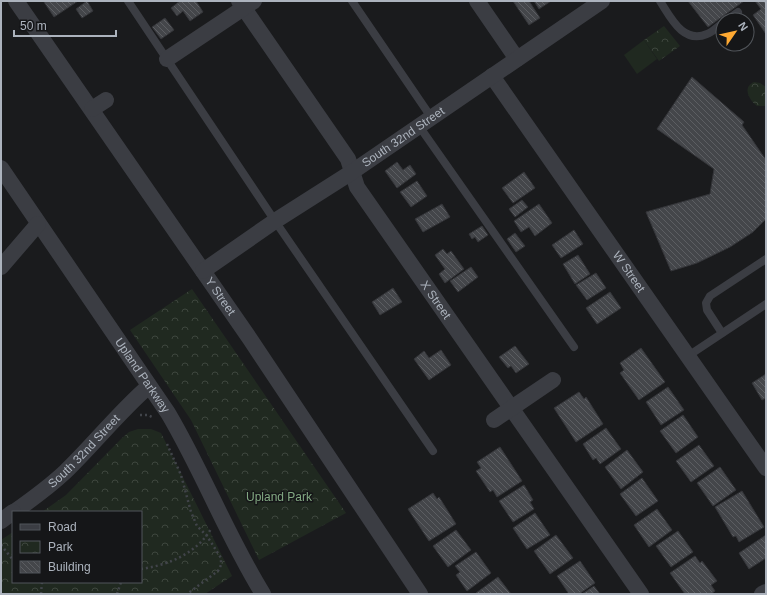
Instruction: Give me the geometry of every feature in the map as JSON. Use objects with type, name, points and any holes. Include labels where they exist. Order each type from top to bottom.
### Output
[{"type":"street","name":"Y Street","points":[[16,1],[203,271],[420,594]]},
{"type":"street","points":[[477,1],[517,59]]},
{"type":"street","name":"South 32nd Street","points":[[203,271],[275,221],[352,172],[602,1]]},
{"type":"street","points":[[167,58],[246,3]]},
{"type":"street","name":"X Street","points":[[246,3],[348,159],[357,187],[641,594]]},
{"type":"street","name":"W Street","points":[[492,76],[766,468]]},
{"type":"street","points":[[92,110],[106,100]]},
{"type":"street","name":"Upland Parkway","points":[[1,168],[168,413],[180,433],[223,521],[263,594]]},
{"type":"street","points":[[1,267],[38,224]]},
{"type":"street","points":[[494,420],[553,380]]},
{"type":"street","name":"South 32nd Street","points":[[14,511],[48,487],[65,472],[131,402],[149,386]]},
{"type":"street","name":"South 32nd Street","points":[[1,521],[12,513]]},
{"type":"street","points":[[762,594],[766,592]]},
{"type":"lane","points":[[128,1],[275,221],[433,451]]},
{"type":"lane","points":[[352,1],[425,122],[574,347]]},
{"type":"lane","points":[[660,1],[680,29],[688,35],[698,36],[708,34],[715,29]]},
{"type":"lane","points":[[722,334],[707,310],[706,302],[710,296],[766,259]]},
{"type":"lane","points":[[688,356],[766,304]]},
{"type":"path","points":[[134,418],[141,414],[148,415],[153,418]]},
{"type":"path","points":[[165,440],[181,475],[191,512],[197,526],[207,536],[221,558],[221,565],[218,571],[188,594]]},
{"type":"path","points":[[142,569],[172,562],[187,553],[207,536],[213,527],[223,521]]},
{"type":"path","points":[[1,545],[12,559]]},
{"type":"path","points":[[41,594],[42,583]]},
{"type":"path","points":[[117,594],[121,583]]},
{"type":"green space","points":[[664,26],[680,46],[659,61],[644,40]]},
{"type":"green space","points":[[644,40],[657,59],[637,74],[624,55]]},
{"type":"green space","points":[[754,82],[760,83],[766,87],[766,106],[757,106],[749,97],[748,87]]},
{"type":"green space","name":"Upland Park","points":[[192,289],[346,513],[259,560],[191,420],[130,330]]},
{"type":"green space","points":[[138,429],[151,429],[161,433],[232,576],[205,594],[1,594],[1,540],[12,533],[12,583],[142,583],[142,511],[43,511],[66,495],[129,432]]},
{"type":"building","points":[[78,1],[54,17],[44,2]]},
{"type":"building","points":[[87,1],[93,11],[82,18],[76,9]]},
{"type":"building","points":[[180,1],[196,1],[203,12],[190,21],[183,11],[177,16],[171,8]]},
{"type":"building","points":[[513,1],[529,1],[540,18],[529,25]]},
{"type":"building","points":[[534,1],[551,1],[539,9]]},
{"type":"building","points":[[688,1],[744,1],[729,12],[715,12],[715,22],[708,27]]},
{"type":"building","points":[[755,1],[766,1],[766,34],[755,18],[755,14],[761,9]]},
{"type":"building","points":[[165,18],[174,30],[161,39],[152,27]]},
{"type":"building","points":[[692,77],[744,122],[742,125],[766,160],[766,219],[753,232],[730,247],[697,263],[671,271],[646,212],[710,194],[714,169],[657,129]]},
{"type":"building","points":[[397,162],[403,170],[410,165],[416,174],[397,188],[385,171]]},
{"type":"building","points":[[524,172],[535,188],[513,203],[502,188]]},
{"type":"building","points":[[417,181],[427,196],[411,207],[400,192]]},
{"type":"building","points":[[522,200],[528,207],[515,217],[509,209]]},
{"type":"building","points":[[442,204],[450,217],[423,232],[415,219]]},
{"type":"building","points":[[539,204],[552,223],[535,236],[529,227],[521,232],[514,221]]},
{"type":"building","points":[[482,226],[488,235],[478,242],[475,237],[472,239],[469,234]]},
{"type":"building","points":[[574,230],[583,244],[561,258],[552,245]]},
{"type":"building","points":[[515,233],[525,246],[516,252],[507,239]]},
{"type":"building","points":[[443,249],[447,254],[451,251],[464,269],[445,283],[439,274],[445,269],[435,255]]},
{"type":"building","points":[[578,255],[590,274],[575,284],[563,264]]},
{"type":"building","points":[[471,267],[478,277],[458,292],[450,281]]},
{"type":"building","points":[[596,273],[606,288],[587,300],[576,285]]},
{"type":"building","points":[[393,288],[402,302],[380,315],[372,302]]},
{"type":"building","points":[[610,292],[621,308],[597,324],[586,308]]},
{"type":"building","points":[[515,346],[529,364],[516,373],[511,366],[508,368],[499,357]]},
{"type":"building","points":[[641,348],[665,382],[639,400],[620,373],[624,370],[620,363]]},
{"type":"building","points":[[441,350],[451,365],[429,380],[414,359],[424,351],[429,358]]},
{"type":"building","points":[[766,374],[766,398],[762,400],[752,383]]},
{"type":"building","points":[[668,387],[684,410],[661,425],[646,402]]},
{"type":"building","points":[[579,392],[584,399],[586,397],[603,424],[576,442],[554,408]]},
{"type":"building","points":[[683,415],[698,437],[676,453],[660,431]]},
{"type":"building","points":[[606,428],[621,449],[600,464],[596,458],[593,460],[583,444]]},
{"type":"building","points":[[699,445],[714,466],[691,482],[676,461]]},
{"type":"building","points":[[500,447],[522,481],[497,497],[493,490],[490,492],[476,471],[481,468],[477,462]]},
{"type":"building","points":[[627,450],[643,472],[621,489],[605,467]]},
{"type":"building","points":[[720,467],[736,490],[713,506],[697,483]]},
{"type":"building","points":[[642,478],[658,501],[636,516],[620,494]]},
{"type":"building","points":[[524,485],[533,500],[530,502],[534,509],[513,522],[499,501]]},
{"type":"building","points":[[742,491],[764,527],[739,542],[736,536],[733,537],[715,507]]},
{"type":"building","points":[[433,493],[437,499],[439,497],[456,524],[429,541],[408,509]]},
{"type":"building","points":[[657,509],[672,530],[649,547],[634,525]]},
{"type":"building","points":[[535,513],[550,535],[527,549],[513,528]]},
{"type":"building","points":[[456,530],[471,550],[448,567],[433,546]]},
{"type":"building","points":[[678,531],[693,552],[671,567],[656,546]]},
{"type":"building","points":[[556,535],[573,558],[550,574],[534,551]]},
{"type":"building","points":[[766,535],[766,558],[749,569],[739,553]]},
{"type":"building","points":[[476,552],[491,573],[467,591],[456,575],[460,572],[455,566]]},
{"type":"building","points":[[695,556],[700,563],[702,561],[717,581],[711,585],[715,591],[711,594],[685,594],[670,573]]},
{"type":"building","points":[[580,561],[595,583],[579,594],[569,594],[557,576]]},
{"type":"building","points":[[498,577],[511,594],[476,593]]},
{"type":"building","points":[[594,586],[600,594],[582,594]]}]
